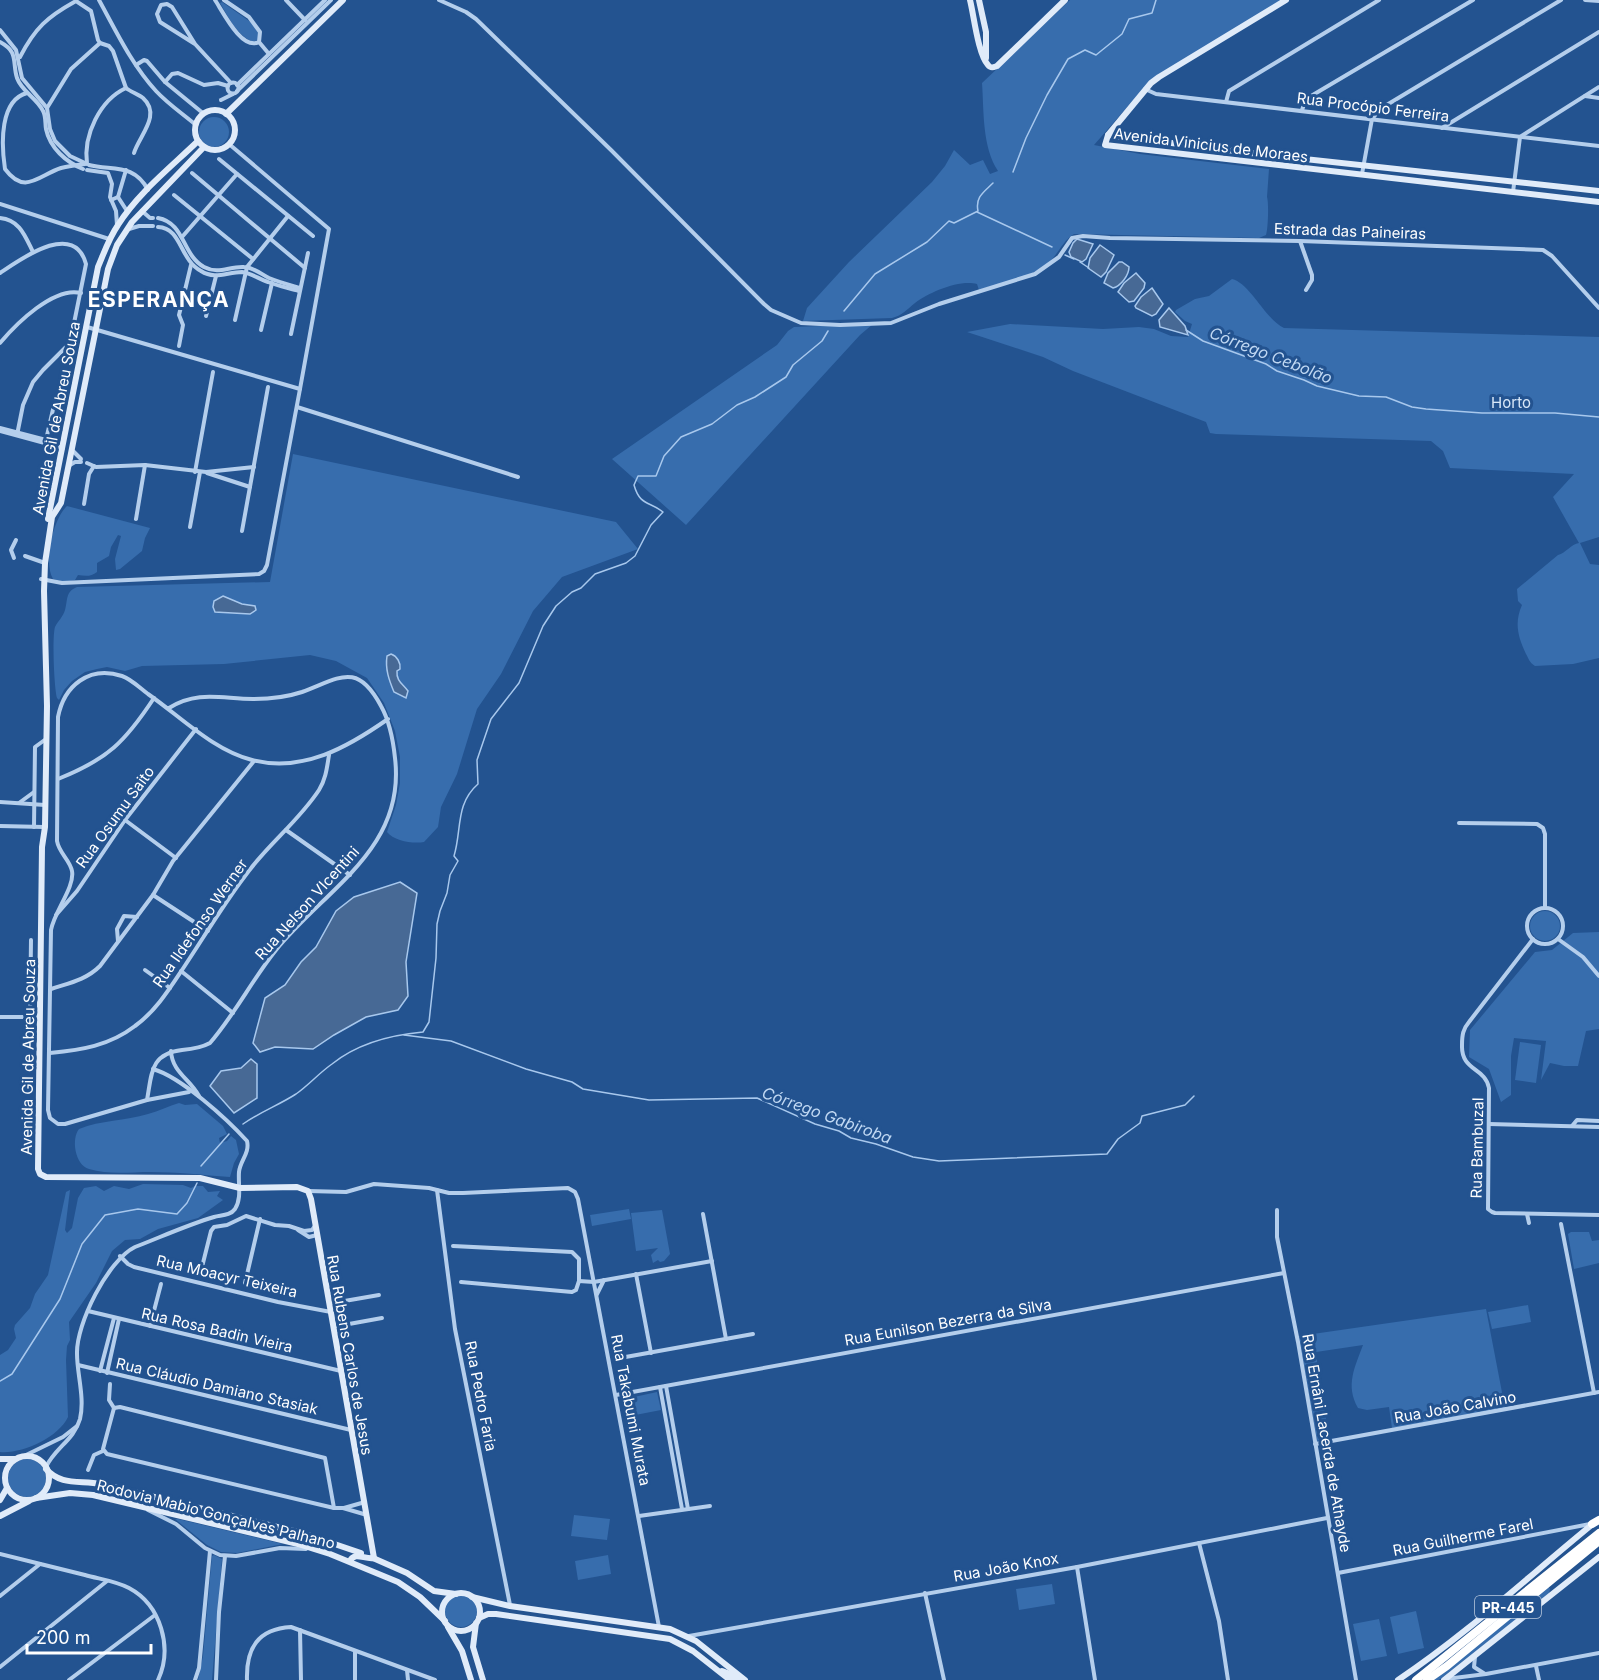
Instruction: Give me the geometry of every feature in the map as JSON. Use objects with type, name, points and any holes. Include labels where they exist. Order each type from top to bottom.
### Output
[{"type":"highway","name":"PR-445","points":[[1416,1680],[1599,1533]]},
{"type":"highway","name":"PR-445","points":[[1427,1680],[1448,1666],[1599,1541]]},
{"type":"street","points":[[99,0],[136,65],[156,91],[196,125]]},
{"type":"street","points":[[260,42],[250,43],[238,35],[216,2],[223,0],[249,17],[261,35],[260,42],[269,54]]},
{"type":"street","points":[[286,0],[305,20]]},
{"type":"street","points":[[235,92],[237,85],[325,0]]},
{"type":"street","points":[[221,100],[235,92],[331,0]]},
{"type":"street","points":[[226,114],[343,0]]},
{"type":"street","name":"Estrada das Paineiras","points":[[439,0],[476,18],[764,304],[771,310],[801,322],[840,325],[891,323],[939,304],[1035,274],[1059,257],[1068,240],[1076,236],[1543,250],[1552,256],[1599,308]]},
{"type":"street","points":[[970,0],[979,43],[990,67],[997,66],[1065,0]]},
{"type":"street","points":[[979,0],[986,32],[986,58]]},
{"type":"street","points":[[1108,135],[1145,89],[1159,76],[1286,0]]},
{"type":"street","points":[[1226,102],[1229,92],[1379,0]]},
{"type":"street","points":[[1302,111],[1306,99],[1473,0]]},
{"type":"street","points":[[1362,175],[1372,119],[1380,109],[1561,0]]},
{"type":"street","points":[[1585,0],[1599,1]]},
{"type":"street","points":[[17,60],[41,24],[55,13],[75,1],[92,11],[98,40],[113,51],[126,88],[145,100],[150,112],[149,124],[134,153]]},
{"type":"street","points":[[189,38],[172,7],[167,4],[161,6],[157,14],[160,22],[189,38],[229,86],[230,93],[235,92]]},
{"type":"street","points":[[0,32],[16,50],[16,75],[27,93],[46,110]]},
{"type":"street","points":[[1442,128],[1599,32]]},
{"type":"street","points":[[0,42],[17,60],[22,78],[46,110],[50,129],[57,144],[86,166],[109,174],[112,184],[111,200],[116,211],[117,225]]},
{"type":"street","points":[[76,166],[62,156],[51,142],[46,129],[46,110],[71,69],[100,43]]},
{"type":"street","points":[[136,65],[146,60],[165,82],[204,114]]},
{"type":"street","points":[[165,82],[172,74],[179,73],[204,85],[218,83],[229,86],[237,85]]},
{"type":"street","points":[[222,91],[229,86]]},
{"type":"street","points":[[1514,192],[1520,137],[1599,87]]},
{"type":"street","points":[[86,166],[89,139],[99,113],[110,98],[126,88]]},
{"type":"street","name":"Rua Procópio Ferreira","points":[[1145,89],[1156,94],[1599,146]]},
{"type":"street","points":[[27,93],[13,98],[4,111],[1,137],[2,170],[18,181],[31,183],[60,168],[86,166],[126,170],[144,183],[148,190]]},
{"type":"street","points":[[1584,96],[1599,98]]},
{"type":"street","points":[[215,111],[226,114],[234,130],[234,136],[229,144],[216,150],[204,147],[196,136],[196,125],[204,114],[215,111]]},
{"type":"street","points":[[1460,116],[1464,130]]},
{"type":"street","name":"Avenida Vinicius de Moraes","points":[[1599,191],[1108,135],[1105,143],[1107,146],[1599,202]]},
{"type":"street","name":"Avenida Gil de Abreu Souza","points":[[198,141],[148,190],[117,225],[98,267],[55,485],[43,563],[46,805],[42,852],[38,1169],[40,1174],[46,1177],[200,1178],[240,1188]]},
{"type":"street","points":[[43,580],[71,583],[259,574],[267,566],[329,230],[229,144]]},
{"type":"street","name":"Avenida Gil de Abreu Souza","points":[[43,563],[52,517],[62,497],[108,269],[117,245],[125,231],[142,211],[204,147]]},
{"type":"street","points":[[219,159],[313,236]]},
{"type":"street","points":[[118,197],[126,170]]},
{"type":"street","points":[[192,173],[305,268]]},
{"type":"street","points":[[181,239],[237,174]]},
{"type":"street","points":[[174,195],[253,259]]},
{"type":"street","points":[[111,200],[118,197]]},
{"type":"street","points":[[118,197],[130,217],[125,231]]},
{"type":"street","points":[[0,204],[110,239]]},
{"type":"street","points":[[142,211],[150,218],[170,222],[194,258],[210,270],[247,267],[272,281]]},
{"type":"street","points":[[235,320],[244,272],[288,216]]},
{"type":"street","points":[[0,218],[16,223],[33,252]]},
{"type":"street","points":[[125,231],[137,226],[170,230],[181,239],[183,253],[191,264],[205,273],[216,276],[244,272],[300,289]]},
{"type":"street","points":[[1300,241],[1312,275],[1312,280],[1306,290]]},
{"type":"street","points":[[0,273],[33,252],[62,243],[74,246],[81,253],[86,269],[70,343],[33,382],[23,405],[17,433]]},
{"type":"street","points":[[291,333],[308,253]]},
{"type":"street","points":[[179,346],[183,325],[179,315],[191,264]]},
{"type":"street","points":[[206,316],[216,276]]},
{"type":"street","points":[[261,330],[272,281]]},
{"type":"street","points":[[0,343],[21,321],[39,307],[66,292],[81,293]]},
{"type":"street","points":[[86,329],[300,388]]},
{"type":"street","points":[[190,527],[213,372]]},
{"type":"street","points":[[242,531],[268,387]]},
{"type":"street","points":[[0,430],[46,440],[54,405]]},
{"type":"street","points":[[297,407],[518,477]]},
{"type":"street","points":[[17,433],[63,448]]},
{"type":"street","points":[[67,472],[73,462],[81,461],[72,450]]},
{"type":"street","points":[[87,461],[98,468],[145,465],[197,472],[254,467]]},
{"type":"street","points":[[136,519],[145,465]]},
{"type":"street","points":[[84,504],[90,470],[94,466]]},
{"type":"street","points":[[206,472],[250,487]]},
{"type":"street","points":[[55,485],[56,497],[62,497]]},
{"type":"street","points":[[14,558],[11,550],[16,540]]},
{"type":"street","points":[[25,556],[43,563]]},
{"type":"street","points":[[192,1090],[147,1100],[64,1124],[53,1121],[48,1110],[51,930],[72,876],[72,871],[58,848],[57,841],[58,717],[61,703],[70,688],[88,678],[109,674],[127,679],[220,748],[254,761],[289,763],[328,755],[361,738],[388,719]]},
{"type":"street","name":"Rua Nelson VIcentini","points":[[169,708],[185,699],[198,696],[254,699],[289,696],[346,676],[357,678],[365,683],[388,719],[397,772],[393,807],[377,842],[350,875],[276,950],[210,1043],[202,1047],[171,1052]]},
{"type":"street","points":[[58,779],[102,758],[126,738],[154,698]]},
{"type":"street","name":"Rua Osumu Saito","points":[[54,918],[77,891],[125,820],[196,729]]},
{"type":"street","name":"Avenida Gil de Abreu Souza","points":[[34,827],[35,747],[46,739]]},
{"type":"street","name":"Rua Ildefonso Werner","points":[[50,1053],[81,1050],[109,1042],[123,1035],[153,1010],[245,875],[303,811],[320,788],[325,776],[328,755]]},
{"type":"street","points":[[51,988],[81,980],[91,974],[137,917],[176,858],[254,761]]},
{"type":"street","points":[[18,803],[35,791]]},
{"type":"street","points":[[0,802],[46,805]]},
{"type":"street","points":[[125,820],[176,858]]},
{"type":"street","points":[[1459,823],[1540,825],[1545,834],[1545,907]]},
{"type":"street","points":[[0,826],[45,827]]},
{"type":"street","points":[[286,830],[350,875]]},
{"type":"street","points":[[67,889],[77,891]]},
{"type":"street","points":[[153,895],[208,931]]},
{"type":"street","points":[[1545,907],[1557,911],[1563,922],[1562,934],[1558,939],[1548,944],[1533,939],[1527,930],[1528,919],[1535,910],[1545,907]]},
{"type":"street","points":[[118,942],[117,929],[124,916],[137,917]]},
{"type":"street","name":"Rua Bambuzal","points":[[1527,1214],[1492,1212],[1488,1209],[1489,1084],[1465,1061],[1462,1052],[1463,1031],[1533,939]]},
{"type":"street","points":[[1558,939],[1583,957],[1599,976]]},
{"type":"street","points":[[30,1017],[31,940]]},
{"type":"street","points":[[145,970],[170,988]]},
{"type":"street","points":[[181,971],[233,1012]]},
{"type":"street","points":[[0,1017],[40,1017]]},
{"type":"street","points":[[0,1516],[34,1499],[46,1488],[48,1476],[46,1468],[51,1457],[71,1438],[77,1425],[81,1411],[78,1337],[88,1311],[120,1256],[135,1247],[212,1217],[230,1213],[237,1203],[240,1188],[239,1170],[248,1150],[247,1141],[192,1090],[174,1067],[171,1052],[160,1057],[153,1069],[147,1100]]},
{"type":"street","points":[[153,1069],[168,1074],[192,1090]]},
{"type":"street","points":[[1572,1126],[1577,1120],[1599,1120]]},
{"type":"street","points":[[1489,1124],[1599,1127]]},
{"type":"street","points":[[240,1188],[297,1187],[308,1191],[346,1192],[374,1184],[437,1190]]},
{"type":"street","name":"Rua Takabumi Murata","points":[[437,1190],[464,1193],[568,1188],[575,1192],[597,1295],[659,1627]]},
{"type":"street","name":"Rua Pedro Faria","points":[[437,1190],[455,1329],[510,1606]]},
{"type":"street","name":"Rua Rubens Carlos de Jesus","points":[[308,1191],[374,1558]]},
{"type":"street","name":"Rua Ernâni Lacerda de Athayde","points":[[1277,1210],[1277,1237],[1356,1680]]},
{"type":"street","points":[[704,1214],[726,1339]]},
{"type":"street","points":[[1529,1223],[1527,1214],[1599,1215]]},
{"type":"street","points":[[201,1271],[213,1228],[230,1224],[244,1216],[308,1231],[315,1226]]},
{"type":"street","points":[[245,1283],[260,1219]]},
{"type":"street","points":[[1561,1224],[1596,1393]]},
{"type":"street","points":[[295,1228],[309,1237],[316,1235]]},
{"type":"street","points":[[453,1246],[572,1252],[579,1259],[579,1281],[576,1290],[572,1292],[461,1282]]},
{"type":"street","name":"Rua Moacyr Teixeira","points":[[120,1256],[128,1264],[134,1266],[278,1302],[331,1312]]},
{"type":"street","points":[[593,1280],[712,1261]]},
{"type":"street","name":"Rua Eunilson Bezerra da Silva","points":[[616,1395],[1284,1273]]},
{"type":"street","points":[[636,1274],[651,1353]]},
{"type":"street","points":[[579,1281],[614,1278]]},
{"type":"street","points":[[597,1295],[604,1280]]},
{"type":"street","points":[[150,1326],[160,1284]]},
{"type":"street","points":[[329,1302],[379,1295]]},
{"type":"street","name":"Rua Rosa Badin Vieira","points":[[88,1311],[341,1371]]},
{"type":"street","points":[[100,1371],[117,1318]]},
{"type":"street","points":[[107,1373],[117,1318]]},
{"type":"street","points":[[333,1324],[338,1326],[382,1318]]},
{"type":"street","points":[[620,1359],[753,1335]]},
{"type":"street","name":"Rua Cláudio Damiano Stasiak","points":[[78,1365],[352,1430]]},
{"type":"street","points":[[103,1451],[114,1408],[109,1400],[110,1384]]},
{"type":"street","points":[[666,1386],[682,1509]]},
{"type":"street","points":[[660,1387],[688,1509]]},
{"type":"street","name":"Rua João Calvino","points":[[1315,1444],[1596,1393]]},
{"type":"street","points":[[114,1408],[118,1407],[325,1458],[334,1508]]},
{"type":"street","points":[[0,1458],[16,1459],[24,1456],[63,1437],[77,1425]]},
{"type":"street","points":[[88,1470],[94,1455],[103,1451]]},
{"type":"street","points":[[103,1451],[107,1454],[334,1508],[344,1508],[365,1502]]},
{"type":"street","points":[[24,1456],[35,1458],[54,1477],[63,1481],[90,1482],[123,1489],[302,1533],[374,1558],[407,1573],[434,1591],[466,1594],[510,1606],[659,1627],[689,1636],[745,1680]]},
{"type":"street","points":[[0,1500],[6,1471],[16,1459]]},
{"type":"street","points":[[4,1483],[17,1498],[34,1499]]},
{"type":"street","name":"Rodovia Mabio Gonçalves Palhano","points":[[34,1499],[79,1493],[318,1550],[350,1562],[398,1582],[420,1597],[446,1622],[462,1651],[471,1680]]},
{"type":"street","points":[[639,1516],[711,1506]]},
{"type":"street","points":[[142,1507],[176,1524],[210,1551],[225,1556],[280,1548],[318,1550]]},
{"type":"street","points":[[344,1508],[367,1515]]},
{"type":"street","name":"Rua João Knox","points":[[689,1636],[1077,1567],[1327,1518]]},
{"type":"street","name":"Rua Guilherme Farel","points":[[1338,1573],[1597,1521]]},
{"type":"street","name":"PR-445","points":[[1398,1680],[1462,1632],[1597,1521]]},
{"type":"street","points":[[361,1553],[370,1535]]},
{"type":"street","points":[[1199,1543],[1219,1621],[1228,1680]]},
{"type":"street","points":[[195,1680],[199,1668],[210,1551]]},
{"type":"street","points":[[0,1554],[107,1581],[134,1591],[155,1615],[164,1641],[165,1658],[158,1680]]},
{"type":"street","points":[[350,1562],[351,1558],[357,1555],[374,1558]]},
{"type":"street","points":[[216,1680],[219,1612],[225,1556]]},
{"type":"street","name":"PR-445","points":[[1445,1679],[1599,1557]]},
{"type":"street","points":[[0,1596],[40,1564]]},
{"type":"street","points":[[1077,1567],[1095,1680]]},
{"type":"street","points":[[0,1667],[107,1581]]},
{"type":"street","points":[[925,1593],[945,1680]]},
{"type":"street","points":[[456,1594],[444,1604],[442,1614],[452,1628],[461,1631],[468,1629],[488,1614],[496,1614],[665,1638],[685,1645],[730,1680]]},
{"type":"street","points":[[472,1597],[478,1606],[473,1647],[483,1680]]},
{"type":"street","points":[[69,1680],[155,1615]]},
{"type":"street","points":[[247,1680],[248,1659],[255,1644],[270,1631],[291,1627],[435,1680]]},
{"type":"street","points":[[300,1629],[301,1680]]},
{"type":"street","points":[[355,1651],[355,1680]]},
{"type":"street","points":[[1445,1679],[1536,1666],[1599,1653]]},
{"type":"street","points":[[1475,1656],[1474,1667],[1486,1674]]},
{"type":"street","points":[[1536,1666],[1539,1680]]},
{"type":"street","points":[[407,1670],[408,1680]]},
{"type":"street","points":[[718,1670],[730,1674],[737,1680]]},
{"type":"street","points":[[1486,1674],[1487,1680]]},
{"type":"green space","points":[[1070,0],[1282,0],[1149,82],[1094,145],[1140,154],[1269,169],[1266,235],[1259,238],[1074,234],[1046,265],[1013,280],[979,290],[977,284],[954,285],[936,291],[902,314],[892,318],[803,321],[807,308],[849,262],[932,182],[954,150],[970,165],[983,160],[990,174],[998,171],[986,140],[982,83]]},
{"type":"green space","points":[[222,2],[252,23],[259,34],[258,40],[253,42],[238,31],[220,3]]},
{"type":"green space","points":[[214,117],[225,121],[229,132],[225,143],[214,147],[203,143],[199,132],[203,121]]},
{"type":"green space","name":"Horto","points":[[1232,279],[1245,287],[1270,317],[1284,328],[1599,337],[1599,537],[1580,543],[1590,564],[1599,565],[1599,658],[1573,664],[1535,666],[1526,654],[1518,630],[1518,618],[1522,605],[1518,601],[1517,589],[1558,555],[1579,543],[1553,497],[1574,474],[1450,468],[1443,451],[1431,441],[1210,433],[1206,422],[1073,371],[1043,357],[967,332],[1010,324],[1103,329],[1139,327],[1154,329],[1171,336],[1188,337],[1192,324],[1185,321],[1175,312],[1176,310],[1195,299],[1209,296]]},
{"type":"green space","points":[[873,324],[860,335],[686,525],[612,459],[777,345],[794,327]]},
{"type":"green space","points":[[293,454],[616,522],[638,549],[562,577],[533,611],[501,674],[477,709],[457,774],[441,807],[438,827],[424,842],[404,841],[394,838],[387,832],[400,783],[400,757],[395,731],[384,703],[367,678],[336,661],[310,655],[224,664],[142,666],[125,671],[107,667],[85,672],[72,681],[59,700],[57,698],[54,632],[73,589],[77,587],[270,582]]},
{"type":"green space","points":[[67,506],[150,528],[142,551],[116,570],[115,559],[121,536],[118,535],[109,556],[97,563],[95,574],[78,575],[75,580],[65,582],[53,579],[49,562],[51,541],[58,520]]},
{"type":"green space","points":[[1545,911],[1556,915],[1560,926],[1556,937],[1545,941],[1534,937],[1530,926],[1534,915]]},
{"type":"green space","points":[[1599,932],[1599,1029],[1586,1031],[1578,1066],[1550,1063],[1541,1080],[1546,1041],[1514,1038],[1511,1056],[1511,1095],[1501,1102],[1489,1069],[1469,1057],[1470,1030],[1535,952],[1552,950],[1573,933]]},
{"type":"green space","points":[[1520,1042],[1541,1045],[1536,1083],[1515,1080]]},
{"type":"green space","points":[[179,1103],[197,1104],[223,1126],[227,1134],[219,1138],[220,1143],[227,1141],[231,1136],[236,1140],[239,1154],[230,1177],[170,1172],[104,1172],[84,1167],[80,1162],[75,1145],[79,1129],[152,1113]]},
{"type":"green space","points":[[143,1184],[183,1185],[191,1188],[203,1186],[208,1192],[220,1191],[217,1196],[223,1200],[198,1218],[158,1229],[140,1239],[125,1240],[112,1251],[96,1283],[69,1322],[70,1340],[66,1360],[68,1417],[63,1425],[48,1438],[29,1447],[0,1452],[0,1355],[8,1350],[16,1338],[15,1325],[30,1308],[35,1294],[48,1275],[66,1192],[70,1190],[65,1230],[67,1233],[72,1228],[78,1198],[84,1188],[96,1186],[104,1191],[114,1186],[129,1189]]},
{"type":"green space","points":[[629,1209],[631,1219],[592,1226],[590,1215]]},
{"type":"green space","points":[[662,1210],[670,1254],[664,1261],[658,1260],[653,1263],[651,1255],[658,1248],[636,1251],[631,1213]]},
{"type":"green space","points":[[1589,1232],[1592,1241],[1599,1240],[1599,1263],[1574,1269],[1568,1234]]},
{"type":"green space","points":[[1528,1305],[1531,1322],[1492,1329],[1488,1312]]},
{"type":"green space","points":[[1486,1309],[1505,1408],[1392,1428],[1389,1407],[1367,1410],[1358,1408],[1354,1400],[1353,1376],[1363,1345],[1316,1352],[1315,1348],[1329,1439],[1317,1441],[1299,1336]]},
{"type":"green space","points":[[657,1392],[661,1410],[625,1417],[623,1402],[625,1399]]},
{"type":"green space","points":[[27,1459],[40,1465],[46,1478],[40,1491],[27,1497],[14,1491],[8,1478],[14,1465]]},
{"type":"green space","points":[[574,1515],[610,1519],[607,1540],[571,1536]]},
{"type":"green space","points":[[175,1519],[283,1544],[237,1553],[221,1552],[207,1545]]},
{"type":"green space","points":[[608,1555],[611,1574],[578,1580],[575,1561]]},
{"type":"green space","points":[[212,1556],[222,1559],[212,1680],[198,1680],[203,1656]]},
{"type":"green space","points":[[1052,1584],[1055,1604],[1019,1610],[1016,1589]]},
{"type":"green space","points":[[1548,1586],[1549,1594],[1439,1680],[1429,1680]]},
{"type":"green space","points":[[461,1595],[472,1600],[477,1611],[472,1622],[461,1627],[450,1622],[445,1611],[450,1600]]},
{"type":"green space","points":[[1416,1611],[1424,1648],[1398,1654],[1390,1617]]},
{"type":"green space","points":[[1379,1619],[1387,1656],[1361,1661],[1353,1624]]},
{"type":"shaded area","points":[[1077,239],[1093,244],[1086,259],[1082,262],[1071,257],[1069,252]]},
{"type":"shaded area","points":[[1100,245],[1114,255],[1101,277],[1088,268],[1090,258]]},
{"type":"shaded area","points":[[1119,262],[1129,267],[1129,270],[1122,283],[1113,288],[1104,283],[1108,273]]},
{"type":"shaded area","points":[[1136,273],[1145,283],[1144,288],[1134,301],[1129,302],[1118,292],[1124,283]]},
{"type":"shaded area","points":[[1152,288],[1163,304],[1152,316],[1135,306],[1141,297]]},
{"type":"shaded area","points":[[1169,308],[1185,326],[1188,335],[1160,327],[1159,320]]},
{"type":"shaded area","points":[[223,596],[242,604],[255,606],[256,610],[250,614],[215,612],[214,601]]},
{"type":"shaded area","points":[[391,654],[399,662],[400,669],[397,674],[408,691],[406,698],[394,692],[387,670],[387,656]]},
{"type":"shaded area","points":[[400,882],[417,893],[406,962],[408,996],[398,1010],[366,1017],[313,1049],[275,1047],[260,1052],[253,1043],[265,998],[285,985],[301,962],[316,947],[336,911],[354,897]]},
{"type":"shaded area","points":[[251,1059],[257,1064],[257,1098],[234,1113],[210,1086],[221,1071],[241,1068]]},
{"type":"waterway","points":[[1013,172],[1026,138],[1068,59],[1085,50],[1096,55],[1122,34],[1129,19],[1152,13],[1156,0]]},
{"type":"waterway","points":[[844,311],[875,274],[927,242],[949,221],[954,223],[978,211],[979,198],[993,183]]},
{"type":"waterway","name":"Córrego Cebolão","points":[[977,212],[1052,247]]},
{"type":"waterway","name":"Córrego Cebolão","points":[[1065,255],[1074,259]]},
{"type":"waterway","name":"Córrego Cebolão","points":[[1080,262],[1089,268]]},
{"type":"waterway","name":"Córrego Cebolão","points":[[1186,330],[1203,341],[1266,364],[1277,371],[1317,386],[1359,396],[1386,397],[1412,407],[1426,409],[1482,413],[1555,413],[1599,417]]},
{"type":"waterway","points":[[243,1124],[296,1094],[342,1057],[364,1045],[399,1035],[423,1032],[429,1022],[437,924],[450,875],[458,861],[454,856],[462,809],[478,784],[477,760],[491,719],[519,683],[543,626],[556,606],[572,592],[581,588],[595,574],[626,563],[635,556],[651,525],[663,512],[639,497],[634,485],[638,476],[656,476],[664,456],[681,437],[712,424],[737,405],[755,397],[786,377],[793,365],[822,341],[828,331]]},
{"type":"waterway","name":"Córrego Gabiroba","points":[[404,1035],[451,1041],[526,1069],[572,1082],[583,1089],[649,1100],[757,1098],[851,1138],[913,1157],[939,1161],[1107,1154],[1118,1139],[1140,1123],[1142,1116],[1185,1105],[1194,1096]]},
{"type":"waterway","points":[[201,1166],[229,1134]]},
{"type":"waterway","points":[[0,1381],[12,1374],[60,1299],[82,1244],[105,1215],[138,1209],[177,1214],[187,1203],[197,1183]]},
{"type":"district","name":"ESPERANÇA","points":[[159,299]]}]
